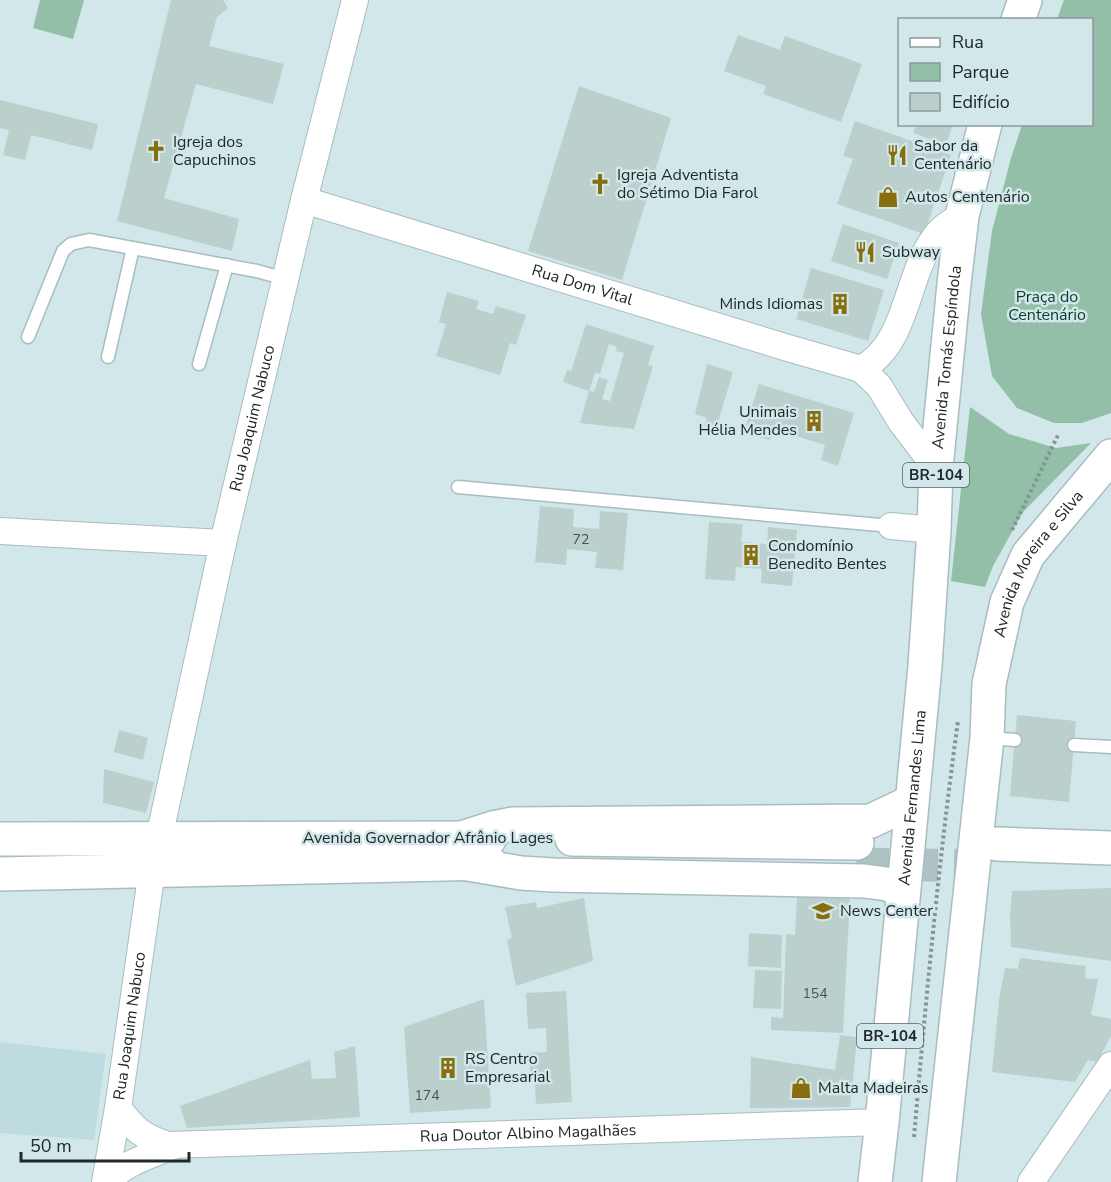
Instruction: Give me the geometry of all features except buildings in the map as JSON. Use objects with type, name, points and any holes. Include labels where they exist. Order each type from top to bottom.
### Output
[{"type":"main road","points":[[1019,18],[1025,0]]},
{"type":"main road","name":"Avenida Tomás Espíndola","points":[[925,666],[936,468],[962,216],[984,126]]},
{"type":"main road","name":"Avenida Moreira e Silva","points":[[939,1182],[1001,739],[989,684],[1007,602],[1028,555],[1111,456]]},
{"type":"main road","name":"Avenida Fernandes Lima","points":[[875,1182],[925,666]]},
{"type":"main road","points":[[462,850],[493,828],[524,824],[871,821],[911,802]]},
{"type":"main road","points":[[92,872],[144,856],[156,849],[159,837]]},
{"type":"main road","name":"Avenida Governador Afrânio Lages","points":[[0,839],[159,837],[462,850],[857,854]]},
{"type":"main road","points":[[1111,848],[998,855],[1111,868]]},
{"type":"main road","points":[[462,850],[521,873],[864,881],[887,884],[903,891]]},
{"type":"main road","name":"Avenida Governador Afrânio Lages","points":[[0,874],[152,870],[462,850]]},
{"type":"street","name":"Rua Joaquim Nabuco","points":[[159,837],[223,543],[304,200],[355,0]]},
{"type":"street","name":"Rua Dom Vital","points":[[304,200],[861,369],[879,386],[901,422],[936,468]]},
{"type":"street","points":[[861,369],[883,352],[903,311],[916,274],[940,231],[962,216]]},
{"type":"street","points":[[891,526],[934,530]]},
{"type":"street","points":[[0,531],[223,543]]},
{"type":"street","name":"Rua Joaquim Nabuco","points":[[106,1182],[152,870]]},
{"type":"street","points":[[1031,1182],[1111,1065]]},
{"type":"street","name":"Rua Doutor Albino Magalhães","points":[[118,1108],[134,1129],[150,1140],[168,1145],[882,1122]]},
{"type":"street","name":"Rua Doutor Albino Magalhães","points":[[106,1182],[116,1172],[132,1163],[175,1145]]},
{"type":"lane","points":[[28,337],[63,251],[71,244],[89,240],[227,265],[285,279]]},
{"type":"lane","points":[[108,357],[133,248]]},
{"type":"lane","points":[[200,364],[227,265]]},
{"type":"lane","points":[[458,488],[891,526]]},
{"type":"lane","points":[[1074,745],[1111,747]]},
{"type":"shaded area","points":[[0,1042],[106,1054],[94,1140],[0,1133]]},
{"type":"green space","points":[[40,0],[84,0],[73,39],[33,28]]},
{"type":"green space","name":"Praça do Centenário","points":[[1064,0],[1111,0],[1111,413],[1082,423],[1054,423],[1017,408],[992,376],[981,314],[992,231],[1022,126],[1093,126],[1093,18],[1057,18]]},
{"type":"green space","points":[[970,407],[1009,434],[1056,448],[1091,443],[1023,512],[993,566],[985,587],[951,581]]},
{"type":"tunnel","points":[[856,864],[999,866]]},
{"type":"place","name":"Igreja dos Capuchinos","points":[[156,151]]},
{"type":"place","name":"Sabor da Centenário","points":[[897,155]]},
{"type":"place","name":"Igreja Adventista do Sétimo Dia Farol","points":[[600,184]]},
{"type":"place","name":"Autos Centenário","points":[[888,197]]},
{"type":"place","name":"Subway","points":[[865,252]]},
{"type":"place","name":"Minds Idiomas","points":[[840,304]]},
{"type":"place","name":"Unimais Hélia Mendes","points":[[814,421]]},
{"type":"place","name":"Condomínio Benedito Bentes","points":[[751,555]]},
{"type":"place","name":"News Center","points":[[823,911]]},
{"type":"place","name":"RS Centro Empresarial","points":[[448,1068]]},
{"type":"place","name":"Malta Madeiras","points":[[801,1088]]}]
